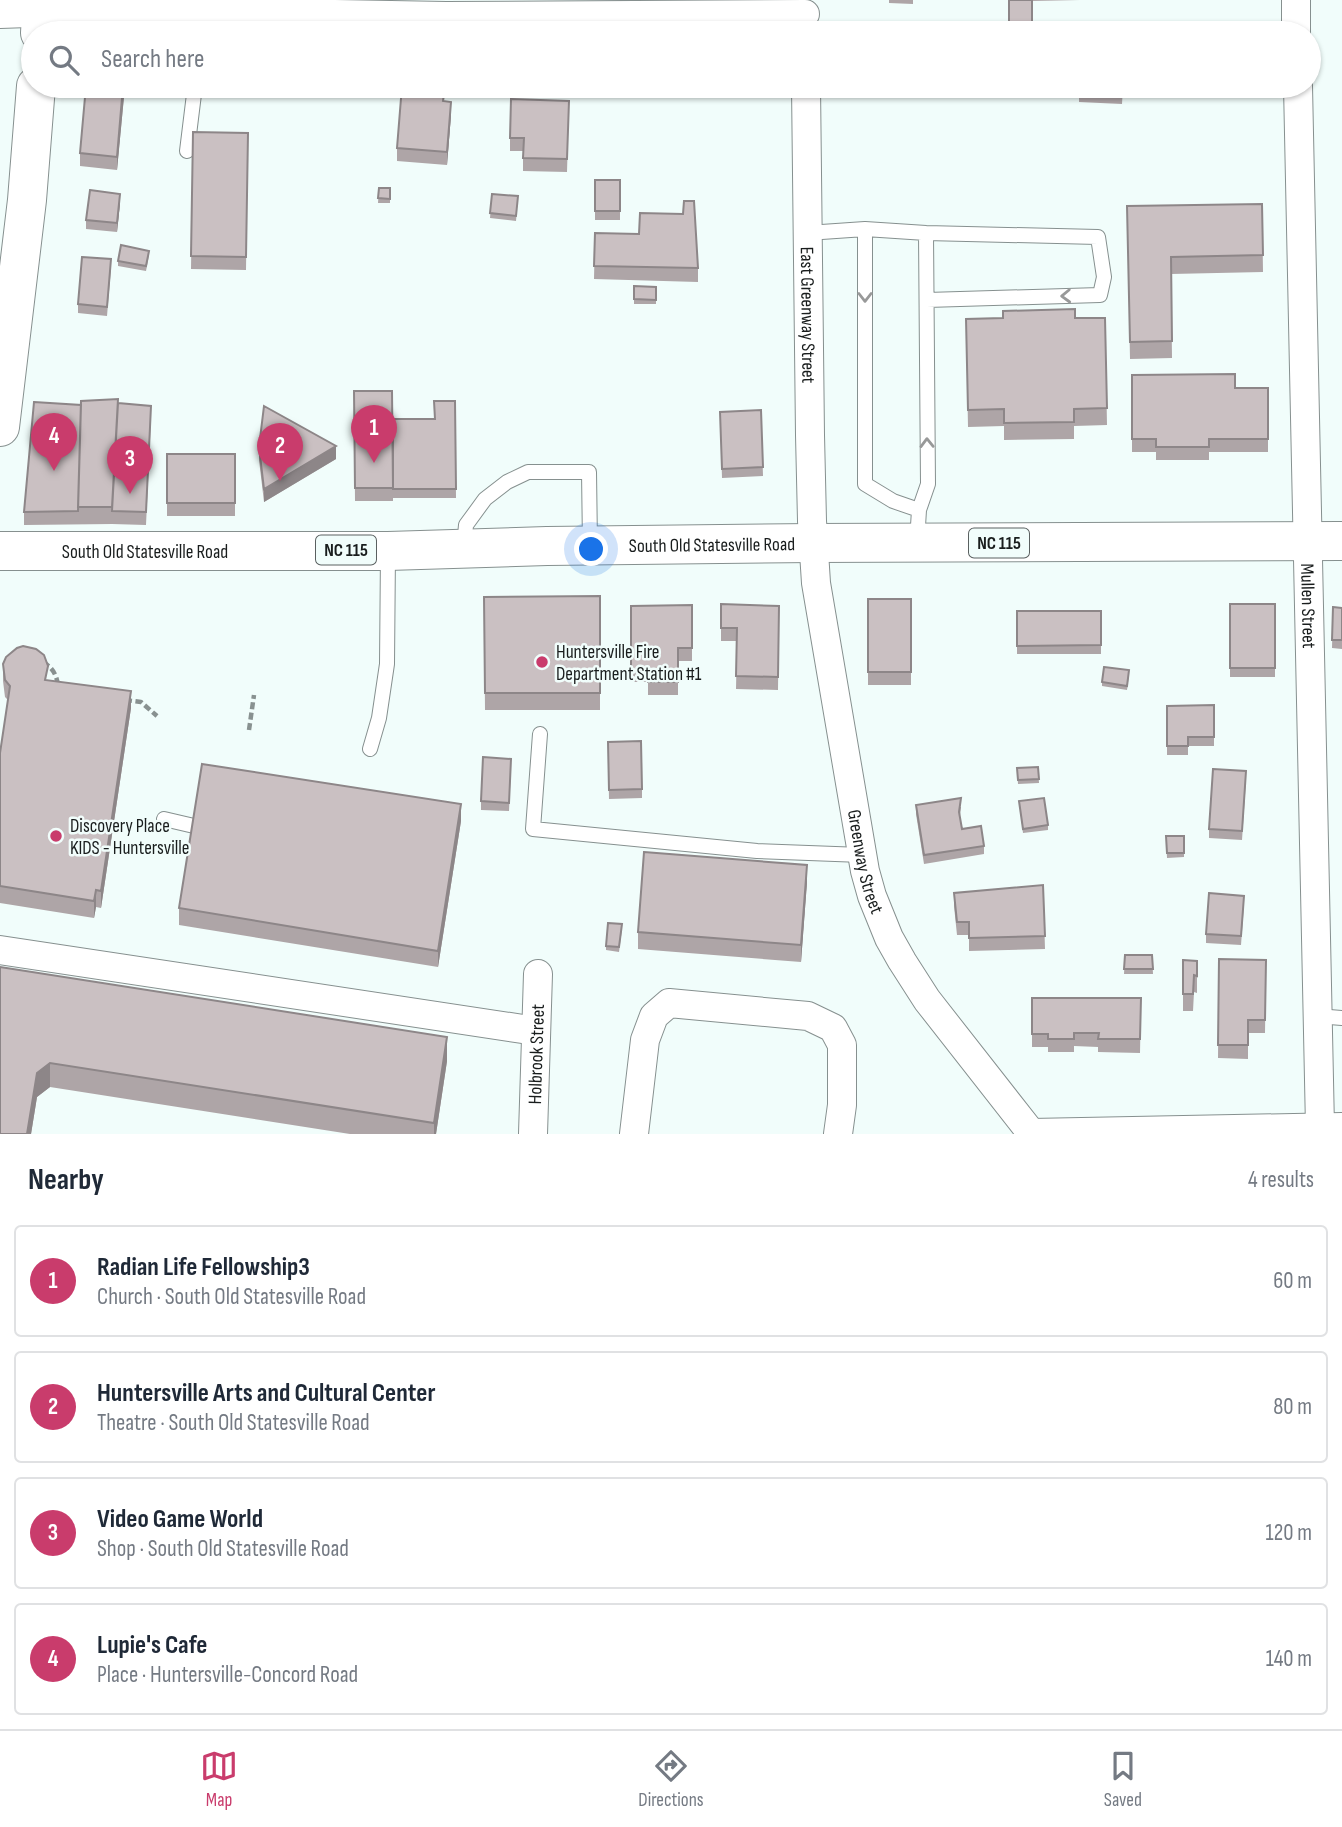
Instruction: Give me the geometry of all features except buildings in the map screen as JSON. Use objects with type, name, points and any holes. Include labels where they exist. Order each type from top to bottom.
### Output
[{"type":"main road","points":[[0,427],[27,200],[35,98]]},
{"type":"main road","name":"South Old Statesville Road","points":[[0,551],[388,551],[813,543],[918,526],[1324,541]]},
{"type":"street","points":[[1296,0],[1296,21]]},
{"type":"street","points":[[0,13],[41,15],[113,10],[190,21]]},
{"type":"street","points":[[238,21],[446,16],[805,16]]},
{"type":"street","name":"East Greenway Street","points":[[806,98],[813,543]]},
{"type":"street","name":"Mullen Street","points":[[1298,98],[1324,541],[1331,1127]]},
{"type":"street","name":"Greenway Street","points":[[813,543],[816,583],[862,855],[872,896],[889,938],[927,1000],[1032,1133]]},
{"type":"street","points":[[0,950],[536,1031]]},
{"type":"street","name":"Holbrook Street","points":[[533,1134],[538,974]]},
{"type":"street","points":[[634,1134],[645,1040],[654,1016],[669,1003],[808,1016],[834,1028],[842,1045],[842,1105],[838,1134]]},
{"type":"street","points":[[1032,1133],[1331,1127]]},
{"type":"lane","points":[[187,152],[194,98]]},
{"type":"lane","points":[[807,233],[865,229],[1098,237],[1104,277],[1100,295],[927,300]]},
{"type":"lane","points":[[865,229],[865,484],[893,501],[918,526]]},
{"type":"lane","points":[[918,526],[928,484],[926,233]]},
{"type":"lane","points":[[464,549],[466,525],[485,499],[507,482],[528,472],[589,472],[590,546]]},
{"type":"lane","points":[[370,749],[379,718],[387,664],[388,551]]},
{"type":"lane","points":[[540,734],[533,829],[757,851],[862,855]]},
{"type":"lane","points":[[164,820],[194,826]]},
{"type":"path","points":[[39,659],[50,667],[57,679],[58,691]]},
{"type":"path","points":[[249,730],[254,695]]},
{"type":"path","points":[[113,698],[141,702],[157,716]]},
{"type":"place","name":"Radian Life Fellowship3","points":[[374,463]]},
{"type":"place","name":"Lupie's Cafe","points":[[54,471]]},
{"type":"place","name":"Huntersville Arts and Cultural Center","points":[[280,481]]},
{"type":"place","name":"Video Game World","points":[[130,494]]},
{"type":"place","name":"Huntersville Fire Department Station #1","points":[[542,662]]},
{"type":"place","name":"Discovery Place KIDS - Huntersville","points":[[56,836]]}]
